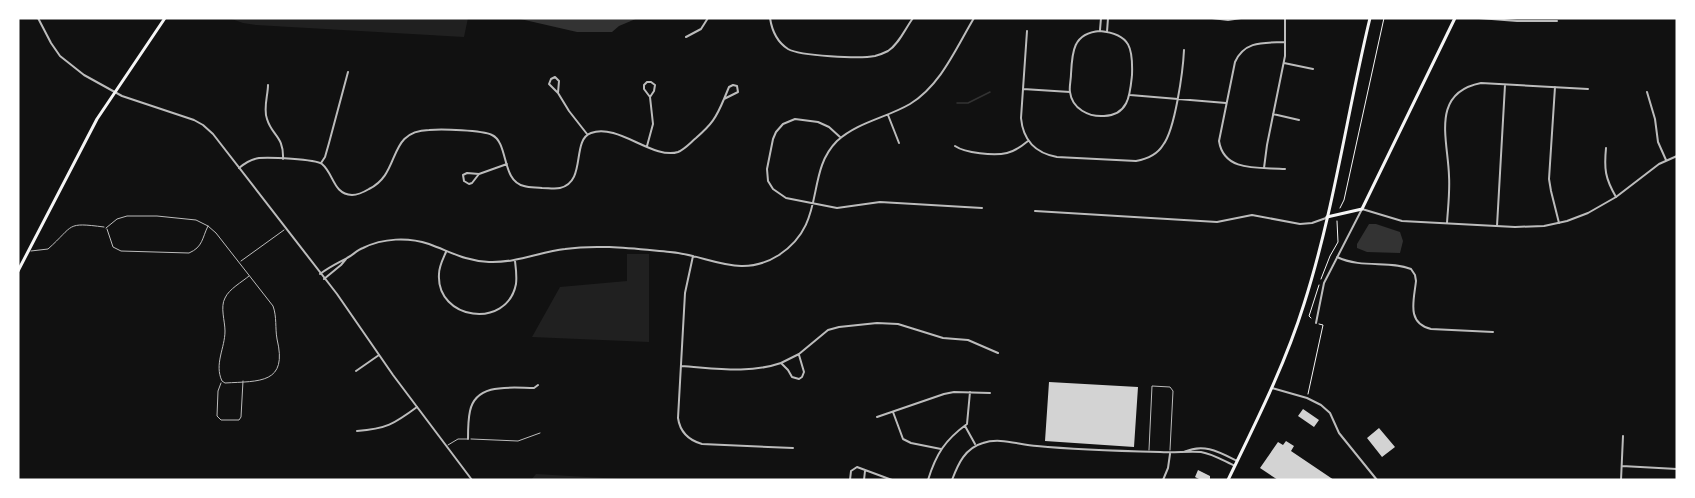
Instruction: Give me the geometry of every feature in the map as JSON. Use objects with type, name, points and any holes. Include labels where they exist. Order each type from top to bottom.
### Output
[{"type":"main road","points":[[18,271],[97,119],[165,18]]},
{"type":"main road","points":[[1228,480],[1272,388],[1304,306],[1322,241],[1370,18]]},
{"type":"main road","points":[[1327,217],[1362,208],[1455,18]]},
{"type":"street","points":[[38,18],[63,59],[84,75],[114,92],[203,124],[213,134],[337,294],[379,355],[472,480]]},
{"type":"street","points":[[686,37],[699,31],[708,18]]},
{"type":"street","points":[[770,18],[772,30],[778,40],[795,52],[811,55],[868,57],[880,55],[893,47],[912,18]]},
{"type":"street","points":[[320,274],[364,247],[380,241],[399,239],[422,242],[462,258],[480,261],[515,260],[563,249],[581,248],[670,252],[738,267],[770,260],[785,251],[798,238],[809,219],[822,165],[829,152],[841,138],[855,128],[909,105],[929,89],[974,18]]},
{"type":"street","points":[[1100,31],[1101,18]]},
{"type":"street","points":[[1107,32],[1108,18]]},
{"type":"street","points":[[1212,18],[1228,20],[1241,18]]},
{"type":"street","points":[[1264,168],[1284,63],[1285,18]]},
{"type":"street","points":[[1479,18],[1557,21]]},
{"type":"street","points":[[1027,31],[1021,121],[1023,131],[1028,141],[1041,152],[1057,157],[1130,161],[1142,160],[1158,152],[1167,140],[1182,75],[1184,50]]},
{"type":"street","points":[[1100,31],[1123,38],[1131,51],[1133,61],[1130,95],[1126,104],[1116,113],[1106,116],[1095,116],[1084,112],[1077,107],[1070,92],[1072,54],[1075,46],[1086,35],[1100,31]]},
{"type":"street","points":[[1285,169],[1236,164],[1228,160],[1220,146],[1219,135],[1235,62],[1242,51],[1256,44],[1286,42]]},
{"type":"street","points":[[1284,63],[1313,69]]},
{"type":"street","points":[[321,163],[325,157],[348,72]]},
{"type":"street","points":[[558,93],[559,81],[557,78],[552,78],[549,84],[587,134]]},
{"type":"street","points":[[647,146],[653,124],[651,97],[655,85],[648,82],[644,85],[644,89],[651,97]]},
{"type":"street","points":[[1447,223],[1449,178],[1445,125],[1447,109],[1457,93],[1469,86],[1481,83],[1588,89]]},
{"type":"street","points":[[1497,226],[1505,84]]},
{"type":"street","points":[[268,85],[266,116],[282,145],[283,159]]},
{"type":"street","points":[[239,168],[251,160],[258,159],[316,161],[325,168],[339,190],[346,194],[357,194],[373,188],[384,178],[397,148],[404,139],[418,131],[432,129],[492,135],[499,142],[514,180],[520,185],[563,188],[574,178],[587,134],[606,131],[665,153],[678,152],[714,121],[729,87],[737,86],[738,90],[735,94],[724,99]]},
{"type":"street","points":[[1556,87],[1549,179],[1559,223]]},
{"type":"street","points":[[1023,89],[1070,92]]},
{"type":"street","points":[[1647,92],[1655,119],[1658,142],[1666,160]]},
{"type":"street","points":[[1130,95],[1226,103]]},
{"type":"street","points":[[1273,114],[1299,120]]},
{"type":"street","points":[[888,115],[898,143]]},
{"type":"street","points":[[841,138],[826,125],[801,119],[785,123],[775,134],[767,169],[770,186],[786,198],[837,208],[880,202],[982,208]]},
{"type":"street","points":[[955,146],[966,151],[1001,154],[1015,150],[1028,141]]},
{"type":"street","points":[[1606,148],[1605,174],[1616,196]]},
{"type":"street","points":[[1316,323],[1324,283],[1362,208],[1402,221],[1532,227],[1559,223],[1588,213],[1616,196],[1653,168],[1677,156]]},
{"type":"street","points":[[479,174],[470,184],[464,181],[466,173],[479,174],[507,164]]},
{"type":"street","points":[[1035,211],[1217,222],[1252,215],[1300,224],[1320,221],[1327,217]]},
{"type":"street","points":[[446,252],[440,266],[441,288],[445,297],[454,306],[463,312],[472,314],[492,312],[510,298],[516,282],[515,260]]},
{"type":"street","points":[[693,256],[685,293],[679,422],[682,431],[689,438],[706,444],[793,448]]},
{"type":"street","points":[[1337,257],[1350,262],[1411,269],[1416,281],[1415,317],[1423,327],[1493,332]]},
{"type":"street","points":[[324,279],[346,259]]},
{"type":"street","points":[[681,366],[762,368],[781,363],[799,354],[834,328],[877,323],[898,324],[943,338],[968,340],[998,353]]},
{"type":"street","points":[[781,363],[792,377],[800,378],[804,372],[799,354]]},
{"type":"street","points":[[356,371],[379,355]]},
{"type":"street","points":[[468,439],[470,408],[478,396],[491,389],[534,388],[538,385]]},
{"type":"street","points":[[1272,388],[1307,398],[1326,409],[1333,418],[1339,433],[1377,480]]},
{"type":"street","points":[[928,480],[941,449],[953,434],[965,426],[968,420],[970,392]]},
{"type":"street","points":[[877,417],[944,394],[990,393]]},
{"type":"street","points":[[357,431],[389,426],[417,406]]},
{"type":"street","points":[[893,412],[902,438],[907,442],[941,449]]},
{"type":"street","points":[[965,426],[976,445]]},
{"type":"street","points":[[1621,480],[1623,436]]},
{"type":"street","points":[[952,480],[962,458],[970,449],[984,442],[994,441],[1035,446],[1205,453],[1235,466]]},
{"type":"street","points":[[1181,453],[1192,448],[1209,448],[1238,461]]},
{"type":"street","points":[[1163,480],[1168,468],[1170,453]]},
{"type":"street","points":[[1622,466],[1677,469]]},
{"type":"street","points":[[850,480],[851,471],[855,468],[892,480]]},
{"type":"street","points":[[864,480],[865,470]]},
{"type":"lane","points":[[28,250],[48,249],[72,226],[106,228],[117,219],[128,216],[194,220],[208,226],[273,306],[280,358],[276,372],[268,378],[228,383],[222,381]]},
{"type":"lane","points":[[106,228],[113,247],[121,251],[189,253],[197,250],[208,226]]},
{"type":"lane","points":[[239,262],[286,228]]},
{"type":"lane","points":[[243,381],[241,417],[236,421],[220,420],[217,416],[218,391],[222,381],[219,374],[219,359],[224,336],[223,302],[228,293],[249,276]]},
{"type":"lane","points":[[1149,452],[1152,386],[1170,387],[1173,391],[1170,453]]},
{"type":"lane","points":[[446,446],[458,439],[518,441],[540,433]]},
{"type":"path","points":[[1307,398],[1323,325],[1316,323],[1310,313],[1326,267],[1338,242],[1336,228],[1338,215],[1344,200],[1384,18]]},
{"type":"shaded area","points":[[229,18],[468,18],[464,37],[256,25]]},
{"type":"shaded area","points":[[516,18],[638,18],[619,26],[612,32],[577,32]]},
{"type":"shaded area","points":[[1369,224],[1400,232],[1403,241],[1400,253],[1367,252],[1357,248]]},
{"type":"shaded area","points":[[627,254],[649,254],[649,342],[532,337],[560,287],[627,281]]},
{"type":"shaded area","points":[[536,474],[638,480],[531,480]]},
{"type":"building","points":[[1049,382],[1138,387],[1134,447],[1045,441]]},
{"type":"building","points":[[1303,409],[1319,420],[1314,427],[1298,416]]},
{"type":"building","points":[[1379,428],[1395,447],[1382,457],[1367,438]]},
{"type":"building","points":[[1286,441],[1294,446],[1291,451],[1334,480],[1278,480],[1260,468],[1278,442],[1283,445]]},
{"type":"building","points":[[1198,470],[1210,476],[1210,480],[1195,477]]},
{"type":"waterway","points":[[957,103],[968,103],[990,92]]}]
